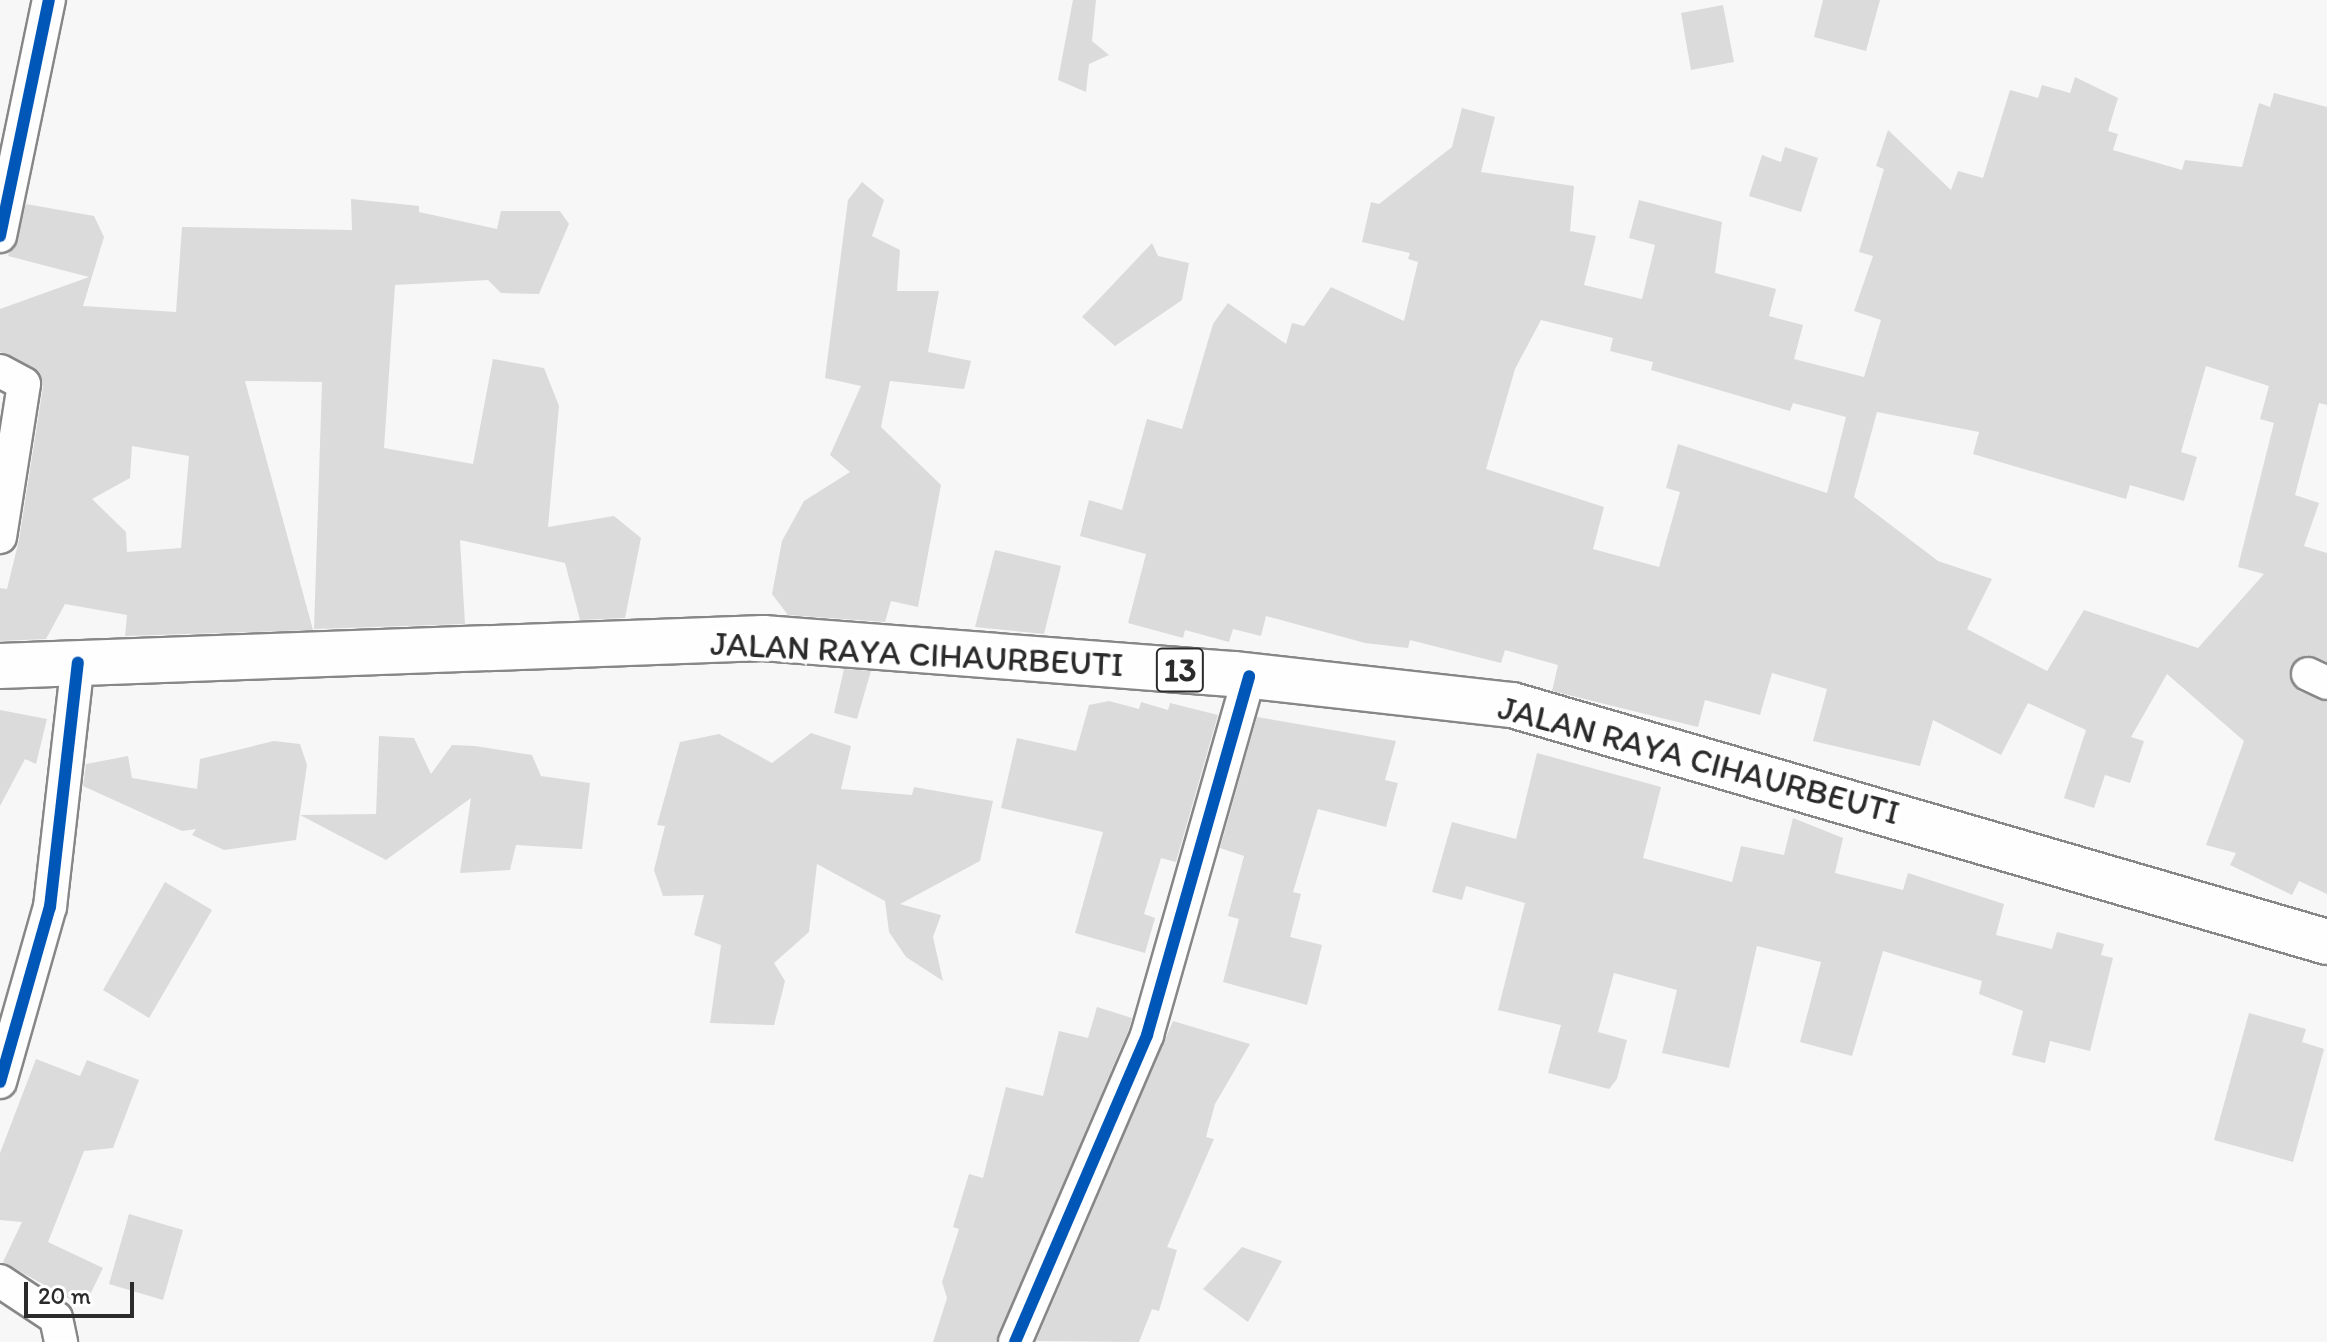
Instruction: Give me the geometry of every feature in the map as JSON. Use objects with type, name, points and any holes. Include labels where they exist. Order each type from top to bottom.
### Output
[{"type":"highway","name":"JALAN RAYA CIHAURBEUTI","points":[[0,666],[763,638],[1249,676],[1512,705],[2327,942]]},
{"type":"street","points":[[0,236],[49,0]]},
{"type":"street","points":[[0,371],[24,384],[0,537]]},
{"type":"street","points":[[0,1082],[50,907],[78,663]]},
{"type":"street","points":[[1015,1342],[1147,1035],[1249,676]]},
{"type":"street","points":[[0,1281],[56,1318],[61,1342]]},
{"type":"building","points":[[1073,0],[1096,0],[1092,41],[1109,55],[1089,64],[1086,92],[1058,80]]},
{"type":"building","points":[[1823,0],[1880,0],[1866,51],[1814,37]]},
{"type":"building","points":[[1723,5],[1734,62],[1691,70],[1681,13]]},
{"type":"building","points":[[2075,77],[2118,98],[2108,131],[2118,134],[2113,150],[2182,170],[2185,160],[2242,167],[2259,103],[2270,107],[2274,93],[2327,107],[2327,405],[2319,403],[2295,495],[2319,503],[2304,546],[2327,553],[2327,662],[2306,655],[2289,675],[2299,691],[2327,702],[2327,894],[2299,881],[2292,895],[2230,865],[2236,853],[2206,845],[2244,741],[2167,674],[2131,737],[2144,741],[2130,783],[2105,775],[2094,808],[2064,798],[2086,730],[2028,703],[2001,755],[1933,720],[1920,766],[1813,741],[1827,689],[1772,673],[1760,715],[1705,700],[1698,727],[1552,691],[1558,665],[1505,650],[1501,663],[1410,640],[1408,648],[1365,643],[1266,616],[1261,636],[1233,629],[1229,642],[1185,630],[1183,638],[1128,623],[1146,554],[1080,536],[1089,500],[1122,510],[1147,419],[1182,429],[1213,324],[1228,303],[1286,344],[1292,323],[1304,326],[1331,287],[1404,321],[1418,262],[1408,259],[1410,253],[1362,242],[1371,202],[1379,204],[1452,147],[1462,108],[1495,117],[1481,172],[1574,186],[1570,231],[1596,236],[1584,285],[1642,299],[1655,245],[1629,238],[1639,200],[1722,222],[1715,273],[1776,289],[1769,316],[1803,325],[1794,359],[1864,377],[1881,320],[1854,311],[1873,256],[1859,252],[1884,169],[1876,166],[1888,130],[1951,190],[1958,171],[1983,178],[2010,90],[2038,98],[2042,85],[2070,93]],"holes":[[[1541,320],[1613,338],[1610,351],[1653,362],[1651,370],[1790,411],[1793,403],[1846,417],[1827,493],[1678,444],[1666,488],[1680,492],[1659,567],[1593,549],[1604,507],[1486,469],[1515,369]],[[2206,366],[2269,386],[2260,419],[2274,423],[2238,567],[2264,574],[2198,648],[2084,610],[2047,671],[1967,629],[1992,579],[1938,561],[1854,497],[1877,412],[1979,432],[1973,454],[2126,499],[2130,485],[2184,501],[2197,457],[2181,452]]]},
{"type":"building","points":[[1785,147],[1818,158],[1801,212],[1749,196],[1762,155],[1781,162]]},
{"type":"building","points":[[862,182],[884,200],[872,236],[900,250],[897,291],[939,291],[928,352],[971,361],[964,389],[890,381],[881,427],[941,485],[918,607],[891,601],[885,622],[788,615],[772,594],[782,541],[804,501],[850,472],[830,455],[861,386],[825,378],[848,200]]},
{"type":"building","points":[[351,199],[419,206],[419,212],[497,229],[501,211],[560,211],[569,224],[539,294],[501,293],[488,280],[395,285],[384,448],[473,464],[493,359],[544,368],[559,406],[548,527],[614,516],[641,538],[625,618],[580,620],[565,563],[460,540],[465,624],[314,629],[322,382],[245,381],[313,630],[125,636],[127,615],[65,604],[46,639],[0,641],[0,588],[7,589],[19,540],[43,387],[34,368],[0,352],[0,309],[89,277],[8,256],[26,204],[94,216],[104,237],[83,306],[176,312],[182,227],[352,230]],"holes":[[[132,446],[189,456],[181,548],[127,552],[126,532],[92,499],[130,478]]]},
{"type":"building","points":[[1152,243],[1158,256],[1189,263],[1182,300],[1115,346],[1082,317]]},
{"type":"building","points":[[995,550],[1061,566],[1044,634],[975,627]]},
{"type":"building","points":[[844,669],[871,671],[857,719],[834,713]]},
{"type":"building","points":[[1109,701],[1139,709],[1141,702],[1168,710],[1170,703],[1218,715],[1176,862],[1161,858],[1144,914],[1155,918],[1145,953],[1075,933],[1103,832],[1001,808],[1017,738],[1076,751],[1089,705]]},
{"type":"building","points":[[0,710],[47,719],[36,764],[25,759],[0,806]]},
{"type":"building","points":[[1257,717],[1396,741],[1385,780],[1398,783],[1386,827],[1318,809],[1293,892],[1301,894],[1290,937],[1322,945],[1307,1005],[1223,982],[1239,919],[1228,916],[1244,856],[1220,848]]},
{"type":"building","points":[[811,733],[851,746],[841,789],[912,795],[914,787],[993,801],[980,861],[900,904],[941,915],[933,937],[943,981],[906,957],[889,932],[885,901],[817,864],[809,932],[774,963],[785,981],[774,1025],[710,1023],[721,945],[694,935],[704,895],[663,896],[654,870],[665,826],[657,825],[680,742],[719,734],[772,763]]},
{"type":"building","points":[[379,736],[414,738],[431,774],[452,745],[475,746],[532,755],[541,776],[590,783],[582,849],[516,845],[510,870],[460,873],[471,798],[386,860],[300,815],[376,814]]},
{"type":"building","points":[[274,741],[300,744],[307,765],[296,840],[224,850],[192,835],[196,829],[182,831],[83,786],[86,764],[128,756],[132,778],[197,789],[200,759]]},
{"type":"building","points":[[1537,753],[1661,787],[1643,858],[1732,882],[1741,846],[1784,855],[1793,818],[1843,838],[1835,873],[1903,890],[1908,873],[2004,904],[1996,935],[2052,949],[2057,932],[2104,944],[2101,955],[2113,958],[2090,1051],[2050,1041],[2045,1063],[2012,1055],[2023,1011],[1979,994],[1982,981],[1883,951],[1852,1056],[1800,1042],[1821,962],[1757,946],[1729,1068],[1662,1053],[1677,990],[1614,973],[1598,1032],[1627,1040],[1617,1079],[1609,1089],[1548,1073],[1561,1025],[1498,1010],[1525,903],[1466,886],[1462,900],[1432,892],[1452,822],[1516,839]]},
{"type":"building","points":[[165,882],[212,910],[149,1018],[103,990]]},
{"type":"building","points":[[1097,1007],[1132,1018],[1129,1029],[996,1342],[933,1342],[947,1298],[942,1282],[959,1229],[953,1227],[969,1174],[983,1178],[1006,1087],[1043,1096],[1059,1031],[1088,1038]]},
{"type":"building","points":[[2249,1013],[2306,1029],[2302,1042],[2324,1049],[2293,1162],[2214,1140]]},
{"type":"building","points":[[1173,1021],[1250,1044],[1215,1104],[1206,1137],[1214,1139],[1167,1247],[1177,1250],[1159,1311],[1152,1309],[1139,1342],[1036,1341]]},
{"type":"building","points":[[36,1059],[80,1076],[87,1060],[139,1080],[113,1148],[84,1151],[48,1242],[103,1268],[84,1307],[3,1262],[22,1222],[0,1220],[0,1153]]},
{"type":"building","points":[[129,1214],[183,1230],[163,1300],[109,1284]]},
{"type":"building","points":[[1242,1247],[1282,1261],[1248,1322],[1203,1289]]},
{"type":"cycle path","points":[[0,236],[49,0]]},
{"type":"cycle path","points":[[0,1082],[50,907],[78,663]]},
{"type":"cycle path","points":[[1015,1342],[1147,1035],[1249,676]]}]
